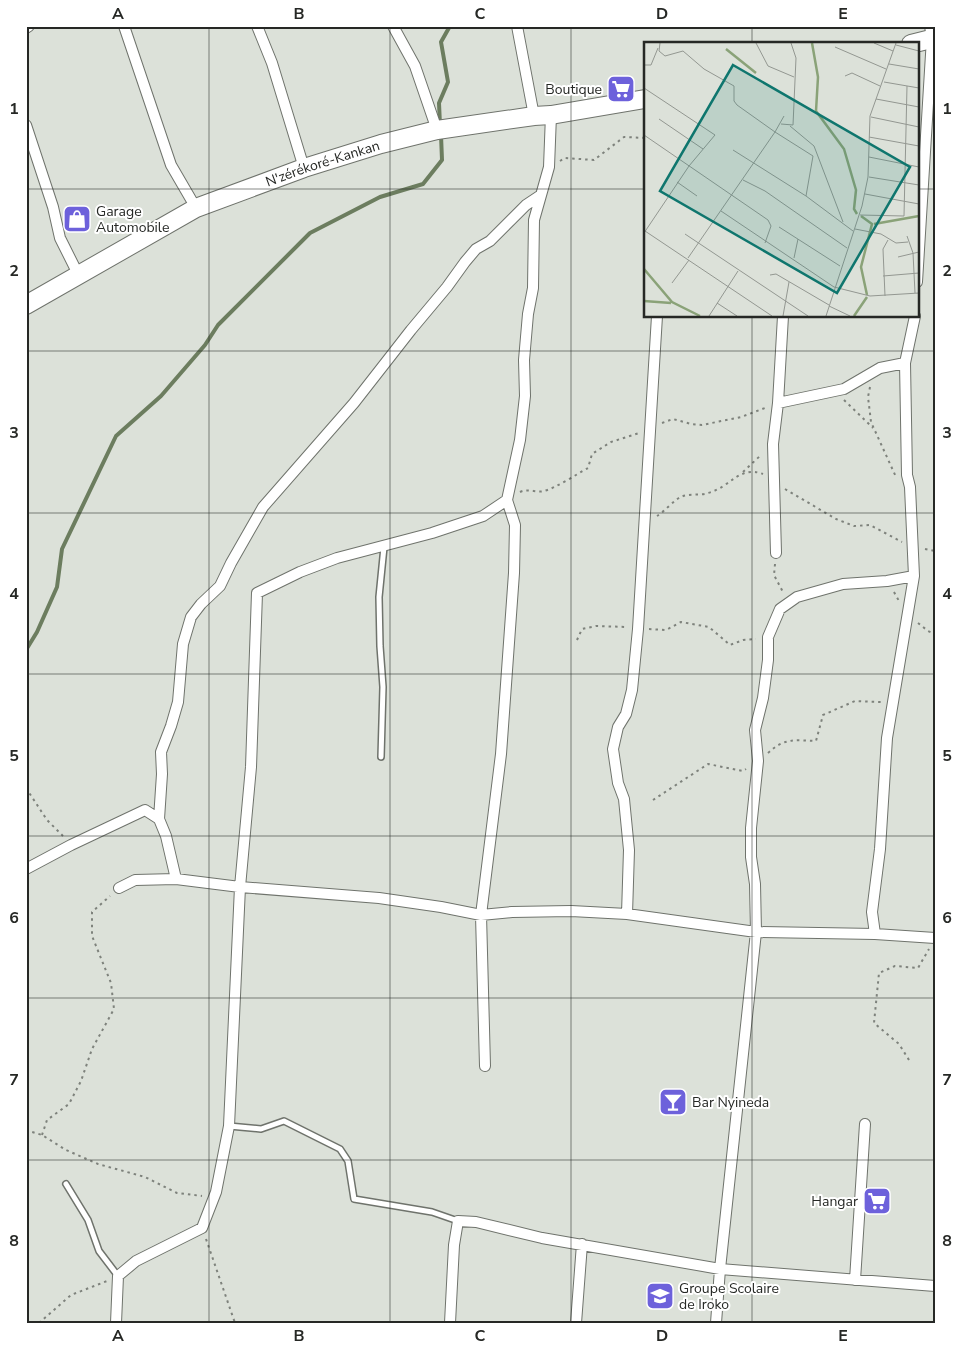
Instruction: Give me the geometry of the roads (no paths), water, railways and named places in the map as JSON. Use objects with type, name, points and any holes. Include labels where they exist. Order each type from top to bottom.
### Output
[{"type":"highway","points":[[915,42],[932,34]]},
{"type":"highway","name":"N'zérékoré-Kankan","points":[[26,306],[196,208],[304,168],[381,144],[437,130],[551,115],[644,99]]},
{"type":"street","points":[[124,26],[171,165],[196,208]]},
{"type":"street","points":[[257,26],[272,63],[304,168]]},
{"type":"street","points":[[393,26],[415,66],[437,130]]},
{"type":"street","points":[[517,26],[534,116]]},
{"type":"street","points":[[918,265],[932,34]]},
{"type":"street","points":[[485,1066],[481,915],[501,754],[514,573],[515,525],[507,500],[520,440],[525,396],[524,351],[533,288],[534,220],[549,167],[551,115]]},
{"type":"street","points":[[26,126],[53,207],[60,238],[79,276]]},
{"type":"street","points":[[176,879],[166,836],[159,819],[162,774],[161,752],[178,702],[182,644],[191,617],[201,604],[220,586],[263,507],[354,403],[465,262],[476,249],[490,241],[526,204],[541,195]]},
{"type":"street","points":[[627,914],[629,850],[624,799],[618,783],[613,749],[618,727],[626,714],[632,690],[638,629],[657,318]]},
{"type":"street","points":[[776,553],[773,444],[778,403],[783,318]]},
{"type":"street","points":[[875,934],[872,912],[880,849],[887,738],[914,576],[910,487],[907,475],[906,363],[915,318]]},
{"type":"street","points":[[778,403],[844,389],[880,368],[906,363]]},
{"type":"street","points":[[116,1323],[118,1276],[136,1261],[202,1228],[216,1192],[229,1126],[240,887],[251,768],[257,593],[300,572],[328,562],[483,516],[507,500]]},
{"type":"street","points":[[716,1323],[720,1269],[756,932],[751,828],[758,761],[755,730],[763,698],[768,660],[768,637],[780,609],[797,597],[843,584],[887,581],[914,576]]},
{"type":"street","points":[[26,869],[71,845],[145,810],[159,819]]},
{"type":"street","points":[[119,888],[135,880],[176,879],[240,887],[379,898],[481,915],[512,912],[627,914],[756,932],[875,934],[933,942]]},
{"type":"street","points":[[855,1280],[865,1124]]},
{"type":"street","points":[[450,1323],[454,1245],[458,1221],[476,1222],[542,1238],[720,1269],[935,1286]]},
{"type":"street","points":[[576,1323],[582,1244]]},
{"type":"lane","points":[[381,757],[383,687],[380,646],[380,596],[384,546]]},
{"type":"lane","points":[[229,1126],[261,1129],[284,1121],[340,1149],[348,1161],[354,1199],[432,1212],[458,1221]]},
{"type":"lane","points":[[66,1184],[88,1220],[99,1251],[118,1276]]},
{"type":"waterway","points":[[440,125],[439,103],[448,82],[441,42],[450,26]]},
{"type":"waterway","points":[[26,650],[37,632],[57,587],[62,549],[116,436],[161,396],[205,345],[218,325],[310,233],[380,197],[423,184],[442,160],[441,135]]},
{"type":"place","name":"Boutique","points":[[621,89]]},
{"type":"place","name":"Garage Automobile","points":[[77,219]]},
{"type":"place","name":"Bar Nyineda","points":[[673,1102]]},
{"type":"place","name":"Hangar","points":[[877,1201]]},
{"type":"place","name":"Groupe Scolaire de Iroko","points":[[660,1296]]}]
